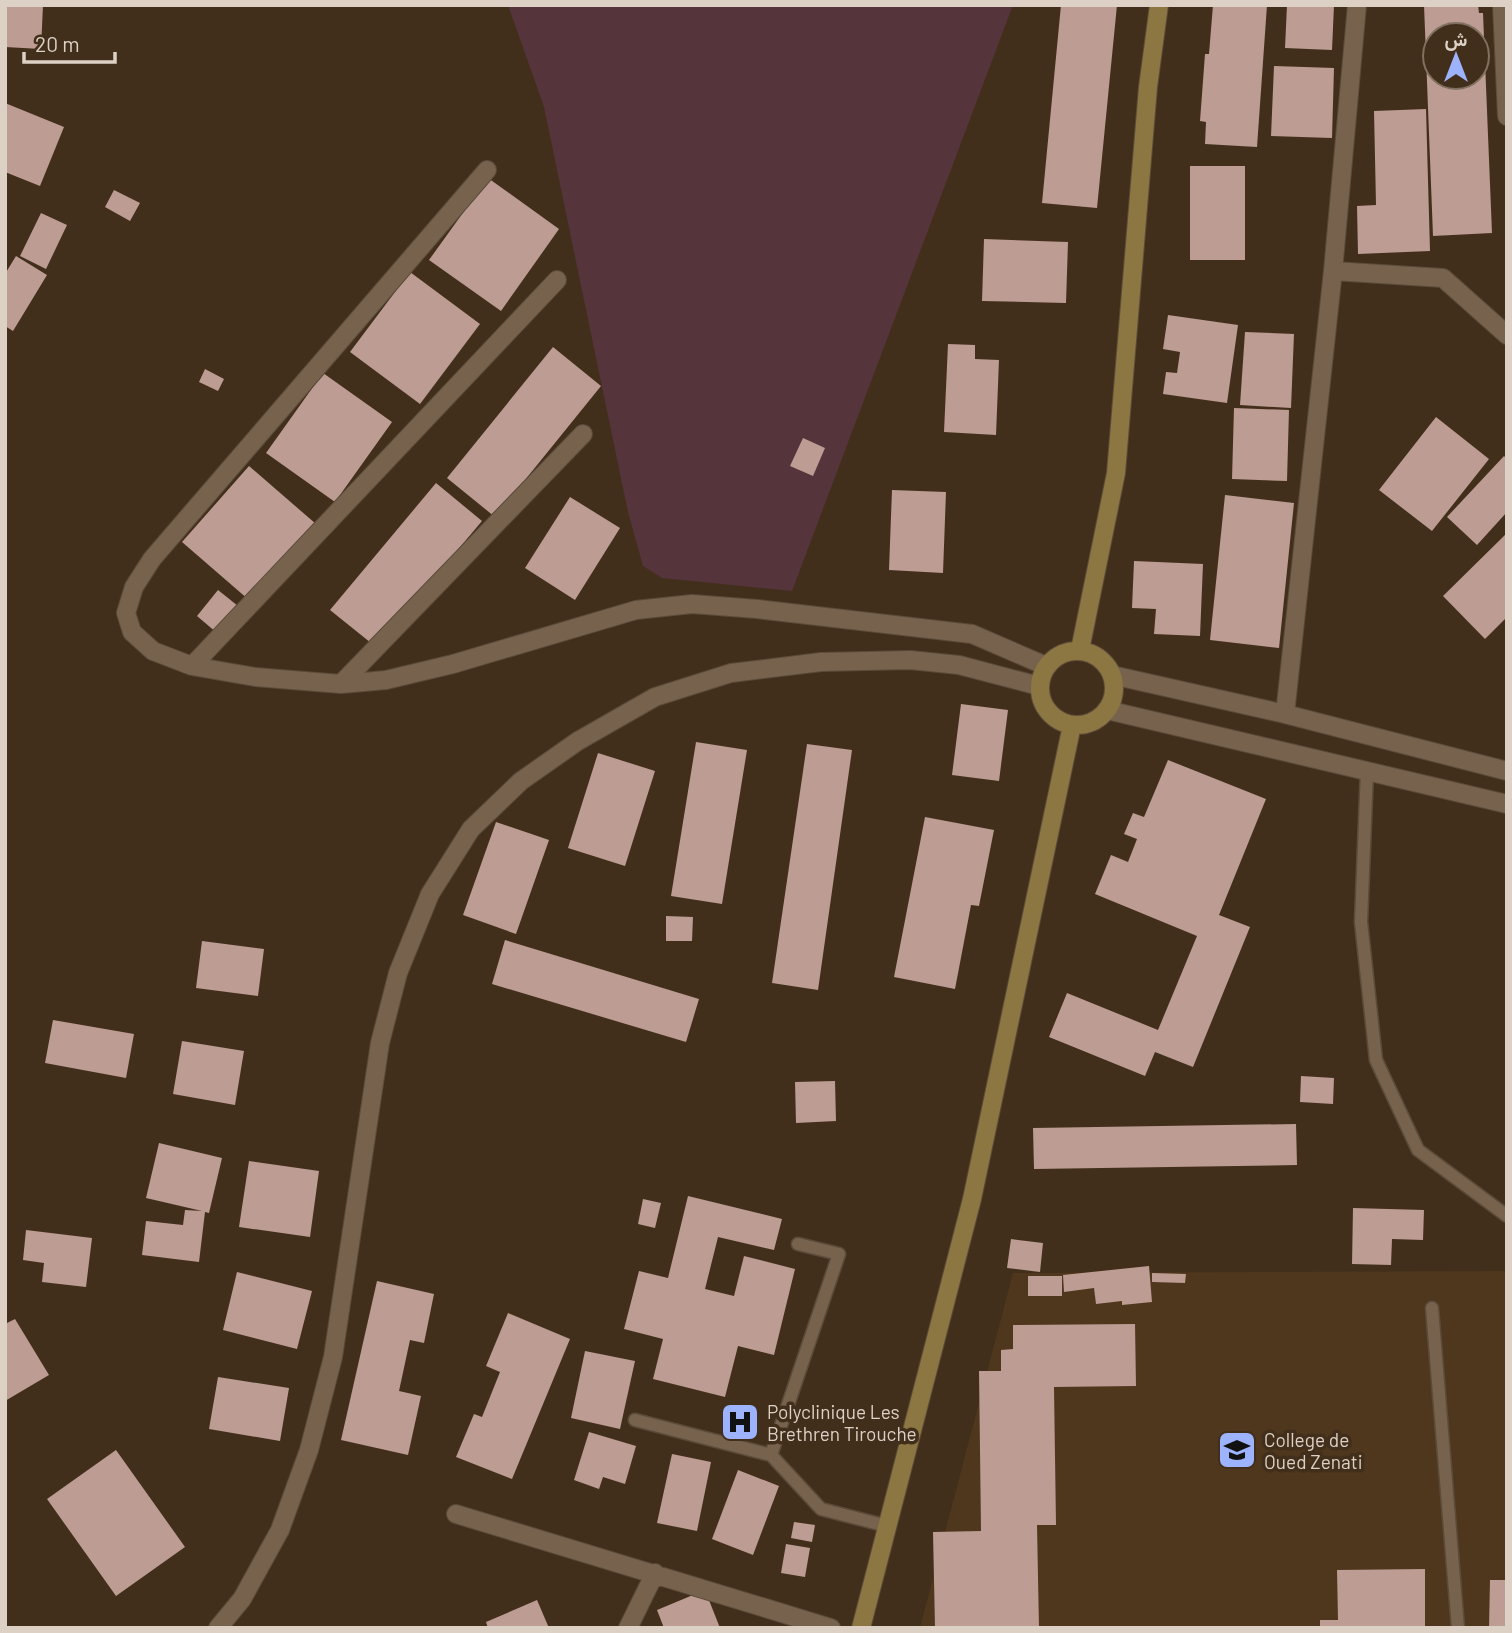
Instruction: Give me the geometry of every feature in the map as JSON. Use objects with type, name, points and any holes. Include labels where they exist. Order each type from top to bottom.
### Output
[{"type":"main road","points":[[1080,650],[1116,473],[1148,87],[1159,5]]},
{"type":"main road","points":[[1080,650],[1096,655],[1106,664],[1115,688],[1107,710],[1097,719],[1086,724],[1072,725],[1057,720],[1047,710],[1041,699],[1039,686],[1046,666],[1055,657],[1080,650]]},
{"type":"main road","points":[[861,1628],[972,1199],[1072,725]]},
{"type":"street","points":[[1285,714],[1333,271],[1357,5]]},
{"type":"street","points":[[1502,5],[1507,116]]},
{"type":"street","points":[[487,170],[152,559],[134,587],[126,613],[132,632],[153,652],[192,666],[255,677],[341,684],[386,681],[636,610],[692,604],[972,634],[1046,666]]},
{"type":"street","points":[[1333,271],[1443,278],[1507,335]]},
{"type":"street","points":[[192,666],[557,280]]},
{"type":"street","points":[[341,684],[583,433]]},
{"type":"street","points":[[218,1628],[242,1599],[280,1530],[309,1450],[333,1357],[380,1042],[398,973],[430,894],[471,829],[521,781],[578,741],[655,697],[731,673],[821,662],[910,660],[959,665],[1039,686]]},
{"type":"street","points":[[1112,675],[1285,714],[1507,771]]},
{"type":"street","points":[[1107,710],[1507,804]]},
{"type":"street","points":[[456,1514],[831,1628]]},
{"type":"street","points":[[628,1628],[655,1573]]},
{"type":"lane","points":[[1367,770],[1361,922],[1376,1060],[1418,1150],[1507,1216]]},
{"type":"lane","points":[[771,1455],[839,1254],[798,1244]]},
{"type":"lane","points":[[1432,1308],[1458,1628]]},
{"type":"lane","points":[[635,1420],[771,1455],[821,1509],[887,1526]]},
{"type":"shaded area","points":[[508,5],[1013,5],[792,591],[662,578],[643,566],[628,512],[544,107]]},
{"type":"shaded area","name":"College de Oued Zenati","points":[[1507,1271],[1507,1628],[920,1628],[1013,1273]]},
{"type":"building","points":[[5,5],[43,5],[41,49],[5,47]]},
{"type":"building","points":[[1061,5],[1117,5],[1097,208],[1042,203]]},
{"type":"building","points":[[1213,5],[1267,5],[1257,147],[1205,144],[1206,122],[1200,121],[1205,54],[1209,54]]},
{"type":"building","points":[[1287,5],[1334,5],[1332,50],[1285,48]]},
{"type":"building","points":[[1424,5],[1478,5],[1479,13],[1483,13],[1483,21],[1425,21]]},
{"type":"building","points":[[1274,66],[1334,68],[1332,138],[1271,136]]},
{"type":"building","points":[[1427,91],[1486,91],[1492,233],[1433,236]]},
{"type":"building","points":[[5,103],[64,127],[40,186],[5,172]]},
{"type":"building","points":[[1426,109],[1430,251],[1358,254],[1357,206],[1376,205],[1374,111]]},
{"type":"building","points":[[1190,166],[1245,166],[1245,260],[1190,260]]},
{"type":"building","points":[[488,178],[559,229],[501,311],[429,260]]},
{"type":"building","points":[[114,190],[140,203],[130,221],[105,207]]},
{"type":"building","points":[[41,213],[67,225],[46,269],[20,256]]},
{"type":"building","points":[[984,239],[1068,242],[1066,303],[982,301]]},
{"type":"building","points":[[16,256],[47,275],[13,331],[5,326],[5,274]]},
{"type":"building","points":[[410,272],[480,324],[420,404],[350,352]]},
{"type":"building","points":[[1168,315],[1238,325],[1227,403],[1163,394],[1166,372],[1177,373],[1180,352],[1163,349]]},
{"type":"building","points":[[1245,332],[1294,334],[1291,408],[1240,405]]},
{"type":"building","points":[[948,344],[975,345],[975,359],[999,360],[996,435],[944,432]]},
{"type":"building","points":[[553,347],[601,386],[495,517],[447,478]]},
{"type":"building","points":[[205,369],[224,379],[218,391],[199,382]]},
{"type":"building","points":[[323,373],[392,422],[335,502],[266,453]]},
{"type":"building","points":[[1234,408],[1289,410],[1287,481],[1232,479]]},
{"type":"building","points":[[1436,417],[1489,459],[1432,531],[1379,490]]},
{"type":"building","points":[[803,438],[825,448],[813,476],[790,466]]},
{"type":"building","points":[[1504,456],[1507,459],[1507,512],[1477,545],[1447,517]]},
{"type":"building","points":[[249,466],[316,524],[249,600],[182,542]]},
{"type":"building","points":[[436,483],[482,521],[376,647],[330,610]]},
{"type":"building","points":[[892,490],[946,492],[943,573],[889,570]]},
{"type":"building","points":[[1225,495],[1294,503],[1279,648],[1210,640]]},
{"type":"building","points":[[570,497],[620,528],[575,600],[525,568]]},
{"type":"building","points":[[1507,533],[1507,617],[1485,639],[1443,596]]},
{"type":"building","points":[[1134,561],[1203,564],[1200,636],[1154,634],[1156,609],[1132,608]]},
{"type":"building","points":[[218,590],[238,606],[217,633],[197,616]]},
{"type":"building","points":[[961,704],[1008,710],[999,781],[952,775]]},
{"type":"building","points":[[696,742],[747,750],[722,904],[671,896]]},
{"type":"building","points":[[807,744],[852,750],[818,990],[772,983]]},
{"type":"building","points":[[598,753],[655,771],[625,866],[568,848]]},
{"type":"building","points":[[1168,760],[1266,799],[1219,915],[1250,927],[1193,1067],[1155,1052],[1145,1076],[1049,1037],[1067,993],[1158,1030],[1197,936],[1095,894],[1111,855],[1128,862],[1137,839],[1124,834],[1133,813],[1144,817]]},
{"type":"building","points":[[925,817],[994,830],[979,906],[971,905],[955,989],[894,977]]},
{"type":"building","points":[[496,822],[549,840],[516,934],[463,915]]},
{"type":"building","points":[[666,916],[693,917],[692,941],[666,941]]},
{"type":"building","points":[[505,940],[699,999],[686,1042],[492,984]]},
{"type":"building","points":[[202,941],[264,949],[258,996],[196,988]]},
{"type":"building","points":[[53,1020],[134,1034],[126,1078],[45,1063]]},
{"type":"building","points":[[182,1041],[244,1051],[235,1105],[173,1094]]},
{"type":"building","points":[[1301,1076],[1334,1078],[1333,1104],[1300,1102]]},
{"type":"building","points":[[835,1081],[836,1121],[796,1123],[795,1082]]},
{"type":"building","points":[[1296,1124],[1297,1165],[1034,1169],[1033,1128]]},
{"type":"building","points":[[159,1143],[222,1158],[209,1213],[205,1212],[199,1262],[142,1255],[146,1221],[183,1225],[185,1210],[202,1211],[146,1198]]},
{"type":"building","points":[[249,1161],[319,1171],[310,1237],[239,1227]]},
{"type":"building","points":[[688,1196],[782,1219],[774,1250],[718,1237],[705,1289],[734,1296],[744,1256],[795,1269],[774,1355],[738,1346],[725,1397],[653,1379],[663,1339],[624,1329],[639,1271],[668,1278]]},
{"type":"building","points":[[643,1199],[661,1203],[655,1228],[638,1224]]},
{"type":"building","points":[[1353,1208],[1424,1210],[1423,1240],[1392,1239],[1391,1265],[1352,1264]]},
{"type":"building","points":[[26,1230],[92,1238],[86,1287],[42,1282],[44,1263],[23,1260]]},
{"type":"building","points":[[1011,1239],[1043,1243],[1040,1272],[1007,1268]]},
{"type":"building","points":[[1149,1266],[1152,1302],[1096,1304],[1094,1288],[1064,1292],[1063,1275]]},
{"type":"building","points":[[237,1272],[312,1291],[297,1349],[223,1330]]},
{"type":"building","points":[[1152,1273],[1186,1274],[1185,1283],[1152,1282]]},
{"type":"building","points":[[1028,1276],[1062,1276],[1062,1296],[1028,1296]]},
{"type":"building","points":[[377,1281],[434,1294],[424,1343],[410,1340],[399,1391],[421,1396],[408,1455],[341,1440]]},
{"type":"building","points":[[508,1313],[570,1339],[512,1479],[456,1457],[474,1414],[482,1417],[500,1372],[486,1366]]},
{"type":"building","points":[[15,1319],[49,1375],[5,1401],[5,1324]]},
{"type":"building","points":[[1135,1324],[1136,1386],[1054,1387],[1056,1525],[1037,1525],[1039,1628],[935,1628],[933,1532],[981,1531],[979,1371],[1001,1371],[1001,1350],[1013,1349],[1013,1325]]},
{"type":"building","points":[[585,1351],[635,1361],[620,1429],[571,1418]]},
{"type":"building","points":[[218,1377],[289,1388],[280,1441],[209,1429]]},
{"type":"building","points":[[589,1432],[636,1446],[625,1484],[603,1477],[599,1489],[574,1480]]},
{"type":"building","points":[[116,1450],[185,1547],[116,1596],[47,1499]]},
{"type":"building","points":[[672,1454],[711,1462],[697,1531],[657,1523]]},
{"type":"building","points":[[738,1470],[779,1486],[753,1555],[712,1539]]},
{"type":"building","points":[[794,1522],[815,1525],[812,1542],[791,1538]]},
{"type":"building","points":[[786,1544],[810,1548],[805,1577],[781,1573]]},
{"type":"building","points":[[1425,1569],[1425,1628],[1320,1628],[1320,1620],[1338,1620],[1337,1570]]},
{"type":"building","points":[[1490,1580],[1507,1580],[1507,1628],[1489,1628]]},
{"type":"building","points":[[705,1590],[720,1628],[664,1628],[657,1610]]},
{"type":"building","points":[[537,1600],[549,1628],[488,1628],[486,1622]]},
{"type":"place","name":"Polyclinique Les Brethren Tirouche","points":[[740,1422]]},
{"type":"place","name":"College de Oued Zenati","points":[[1237,1450]]}]
